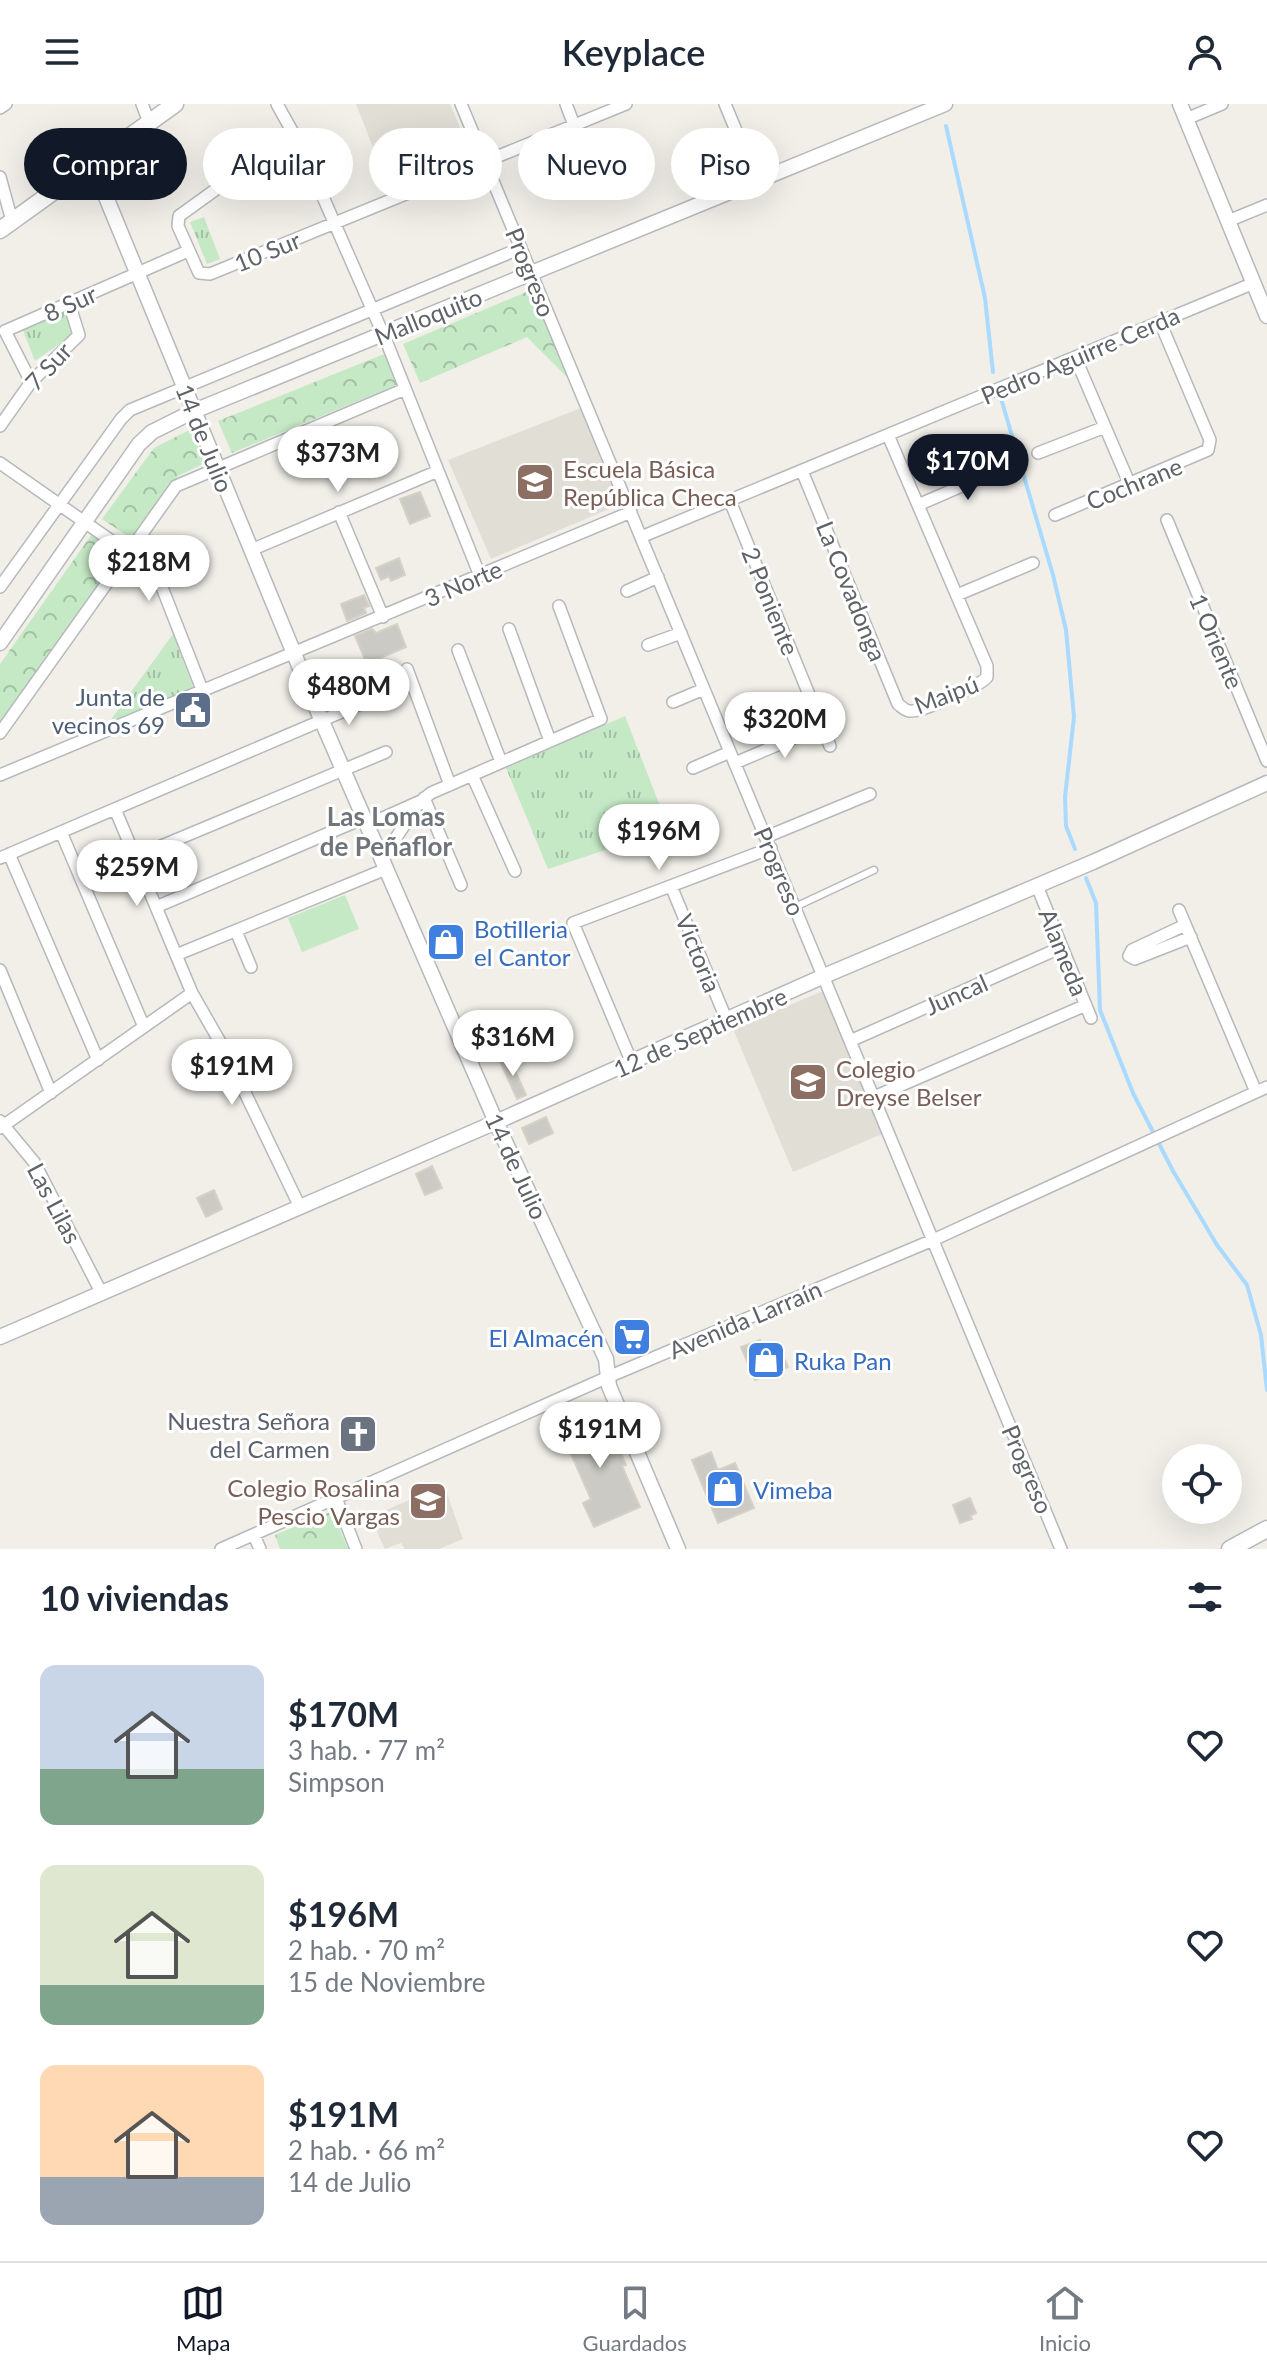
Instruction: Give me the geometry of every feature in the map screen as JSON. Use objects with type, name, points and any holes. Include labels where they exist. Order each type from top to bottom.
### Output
[{"type":"main road","points":[[141,128],[175,104]]},
{"type":"main road","points":[[6,226],[41,200]]},
{"type":"main road","points":[[1230,1549],[1267,1529]]},
{"type":"main road","points":[[1254,1549],[1267,1536]]},
{"type":"street","points":[[0,108],[6,104]]},
{"type":"street","points":[[142,104],[149,122]]},
{"type":"street","points":[[277,104],[291,128]]},
{"type":"street","name":"Progreso","points":[[461,104],[471,128]]},
{"type":"street","points":[[566,104],[574,125]]},
{"type":"street","name":"10 Sur","points":[[502,155],[626,104]]},
{"type":"street","points":[[725,104],[735,128]]},
{"type":"street","name":"Malloquito","points":[[779,172],[945,104]]},
{"type":"street","points":[[1180,104],[1266,308]]},
{"type":"street","points":[[1186,119],[1222,104]]},
{"type":"street","points":[[0,177],[6,226]]},
{"type":"street","points":[[188,251],[177,223],[179,216],[203,199]]},
{"type":"street","name":"14 de Julio","points":[[107,200],[343,771],[496,1122],[606,1359],[609,1386],[678,1549]]},
{"type":"street","points":[[323,200],[405,389],[480,576]]},
{"type":"street","name":"10 Sur","points":[[188,251],[195,268],[202,274],[210,274],[392,200]]},
{"type":"street","name":"Progreso","points":[[501,200],[1061,1549]]},
{"type":"street","name":"Malloquito","points":[[0,643],[139,444],[152,432],[194,411],[711,200]]},
{"type":"street","points":[[1228,221],[1267,205]]},
{"type":"street","points":[[0,587],[123,416],[521,248]]},
{"type":"street","name":"8 Sur","points":[[31,382],[5,331],[188,251]]},
{"type":"street","name":"Pedro Aguirre Cerda","points":[[641,537],[1254,283]]},
{"type":"street","name":"7 Sur","points":[[0,426],[31,382],[79,335],[69,303]]},
{"type":"street","name":"Cochrane","points":[[1055,515],[1202,455],[1209,447],[1210,440],[1160,322]]},
{"type":"street","points":[[1075,357],[1130,485]]},
{"type":"street","points":[[0,733],[176,486],[405,389]]},
{"type":"street","points":[[1038,453],[1105,427]]},
{"type":"street","points":[[888,435],[957,595],[1033,563]]},
{"type":"street","points":[[0,463],[156,572],[203,692]]},
{"type":"street","points":[[918,505],[1003,468]]},
{"type":"street","points":[[251,550],[438,471]]},
{"type":"street","name":"La Covadonga","points":[[802,471],[897,700],[905,710]]},
{"type":"street","name":"2 Poniente","points":[[730,501],[830,746]]},
{"type":"street","points":[[339,512],[383,617]]},
{"type":"street","name":"3 Norte","points":[[0,775],[631,512]]},
{"type":"street","name":"1 Oriente","points":[[1167,520],[1267,761]]},
{"type":"street","points":[[627,591],[658,577]]},
{"type":"street","name":"Maipú","points":[[905,710],[917,710],[979,685],[987,677],[987,666],[957,595]]},
{"type":"street","points":[[156,907],[423,799],[601,719],[559,606]]},
{"type":"street","points":[[509,629],[550,741]]},
{"type":"street","points":[[648,645],[681,633]]},
{"type":"street","points":[[458,650],[501,762]]},
{"type":"street","points":[[407,669],[450,785]]},
{"type":"street","points":[[673,702],[704,689]]},
{"type":"street","points":[[98,1060],[4,856],[365,702]]},
{"type":"street","points":[[693,768],[822,726]]},
{"type":"street","points":[[135,857],[386,752]]},
{"type":"street","points":[[472,775],[515,871]]},
{"type":"street","name":"12 de Septiembre","points":[[0,1337],[632,1063],[824,976],[1093,862],[1267,783]]},
{"type":"street","points":[[632,1063],[573,923],[671,886],[870,794]]},
{"type":"street","points":[[176,955],[384,864],[423,799]]},
{"type":"street","points":[[423,799],[461,885]]},
{"type":"street","points":[[115,809],[192,993],[224,1049],[300,1207]]},
{"type":"street","points":[[61,832],[144,1027]]},
{"type":"street","name":"Victoria","points":[[671,886],[727,1021]]},
{"type":"street","name":"Alameda","points":[[1037,886],[1091,1018]]},
{"type":"street","points":[[1179,910],[1262,1090]]},
{"type":"street","points":[[1185,925],[1132,950],[1129,956],[1135,959],[1191,937]]},
{"type":"street","points":[[236,931],[251,967]]},
{"type":"street","name":"Juncal","points":[[850,1041],[1062,947]]},
{"type":"street","points":[[0,970],[51,1093]]},
{"type":"street","points":[[1,1125],[192,993]]},
{"type":"street","points":[[874,1097],[1086,1005]]},
{"type":"street","name":"Avenida Larraín","points":[[221,1549],[608,1377],[933,1240],[1262,1090]]},
{"type":"street","name":"Las Lilas","points":[[1,1125],[34,1162],[101,1292]]},
{"type":"street","points":[[336,1498],[356,1549]]},
{"type":"street","points":[[254,1535],[260,1549]]},
{"type":"lane","points":[[795,907],[874,870]]},
{"type":"shaded area","points":[[356,104],[450,104],[460,128],[369,128],[369,137]]},
{"type":"shaded area","name":"Escuela Básica República Checa","points":[[581,408],[621,504],[491,559],[448,460]]},
{"type":"shaded area","name":"Colegio Dreyse Belser","points":[[823,991],[882,1134],[793,1172],[733,1029]]},
{"type":"shaded area","name":"Colegio Rosalina Pescio Vargas","points":[[444,1485],[463,1539],[439,1549],[405,1549],[401,1543],[385,1549],[370,1517]]},
{"type":"green space","points":[[204,217],[220,259],[207,264],[190,222]]},
{"type":"green space","points":[[531,290],[571,381],[527,337],[420,383],[403,344]]},
{"type":"green space","points":[[66,306],[75,333],[35,361],[21,325]]},
{"type":"green space","points":[[389,352],[401,383],[232,453],[218,421]]},
{"type":"green space","points":[[197,426],[211,460],[178,476],[132,539],[102,519],[154,448]]},
{"type":"green space","points":[[92,534],[121,554],[0,728],[0,664]]},
{"type":"green space","points":[[173,634],[195,692],[107,725]]},
{"type":"green space","points":[[625,716],[669,829],[548,869],[506,768]]},
{"type":"green space","points":[[345,895],[359,929],[302,952],[288,918]]},
{"type":"green space","points":[[332,1511],[348,1549],[280,1549],[275,1535]]},
{"type":"building","points":[[420,492],[430,516],[410,524],[400,499]]},
{"type":"building","points":[[399,558],[405,575],[391,581],[389,576],[381,580],[376,568]]},
{"type":"building","points":[[364,595],[369,606],[364,608],[366,613],[347,621],[341,604]]},
{"type":"building","points":[[397,624],[406,647],[367,664],[355,636],[372,629],[376,633]]},
{"type":"building","points":[[509,1057],[526,1095],[517,1099],[500,1061]]},
{"type":"building","points":[[546,1117],[553,1133],[529,1144],[522,1128]]},
{"type":"building","points":[[432,1166],[442,1188],[425,1195],[416,1174]]},
{"type":"building","points":[[214,1190],[222,1209],[206,1217],[197,1198]]},
{"type":"building","name":"El Almacén","points":[[642,1325],[647,1338],[627,1347],[621,1345],[617,1336]]},
{"type":"building","name":"Ruka Pan","points":[[760,1340],[765,1353],[779,1347],[788,1367],[755,1380],[741,1347]]},
{"type":"building","points":[[585,1416],[589,1426],[604,1420],[626,1465],[622,1466],[640,1507],[594,1527],[583,1503],[591,1499],[559,1427]]},
{"type":"building","name":"Vimeba","points":[[711,1452],[718,1470],[735,1463],[754,1508],[718,1523],[692,1460]]},
{"type":"building","points":[[970,1498],[976,1513],[970,1516],[972,1519],[960,1523],[953,1505]]},
{"type":"waterway","points":[[946,126],[985,298],[993,372]]},
{"type":"waterway","points":[[1000,395],[1066,630],[1074,717],[1065,797],[1066,826],[1075,849]]},
{"type":"waterway","points":[[1086,878],[1096,903],[1100,1010],[1133,1093],[1173,1171],[1217,1245],[1247,1285],[1261,1335],[1267,1390]]},
{"type":"place","name":"Escuela Básica República Checa","points":[[535,482]]},
{"type":"place","name":"Junta de vecinos 69","points":[[193,710]]},
{"type":"place","name":"Botilleria el Cantor","points":[[446,942]]},
{"type":"place","name":"Colegio Dreyse Belser","points":[[808,1082]]},
{"type":"place","name":"El Almacén","points":[[632,1337]]},
{"type":"place","name":"Ruka Pan","points":[[766,1360]]},
{"type":"place","name":"Nuestra Señora del Carmen","points":[[358,1434]]},
{"type":"place","name":"Vimeba","points":[[725,1489]]},
{"type":"place","name":"Colegio Rosalina Pescio Vargas","points":[[428,1501]]},
{"type":"district","name":"Las Lomas de Peñaflor","points":[[386,831]]}]
